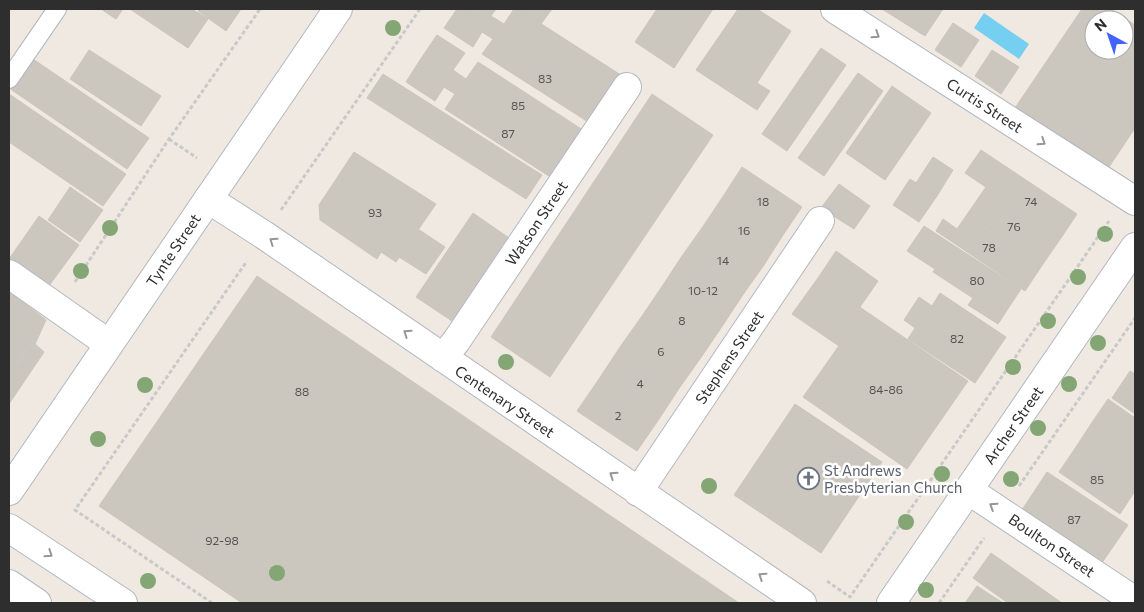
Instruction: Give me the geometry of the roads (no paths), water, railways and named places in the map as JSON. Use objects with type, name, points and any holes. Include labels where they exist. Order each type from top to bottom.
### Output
[{"type":"street","name":"Tynte Street","points":[[9,491],[338,9]]},
{"type":"street","name":"Curtis Street","points":[[835,9],[1135,201]]},
{"type":"street","name":"Watson Street","points":[[443,358],[627,87]]},
{"type":"street","name":"Centenary Street","points":[[208,199],[264,235],[802,603]]},
{"type":"street","name":"Stephens Street","points":[[638,492],[820,221]]},
{"type":"street","name":"Archer Street","points":[[891,603],[1135,247]]},
{"type":"street","points":[[9,274],[109,344]]},
{"type":"street","name":"Boulton Street","points":[[968,490],[1135,601]]},
{"type":"street","points":[[9,528],[123,603]]},
{"type":"street","points":[[9,584],[36,603]]},
{"type":"lane","points":[[9,79],[57,9]]},
{"type":"water","points":[[984,13],[1029,44],[1019,59],[974,28]]},
{"type":"place","name":"St Andrews Presbyterian Church","points":[[808,479]]}]
